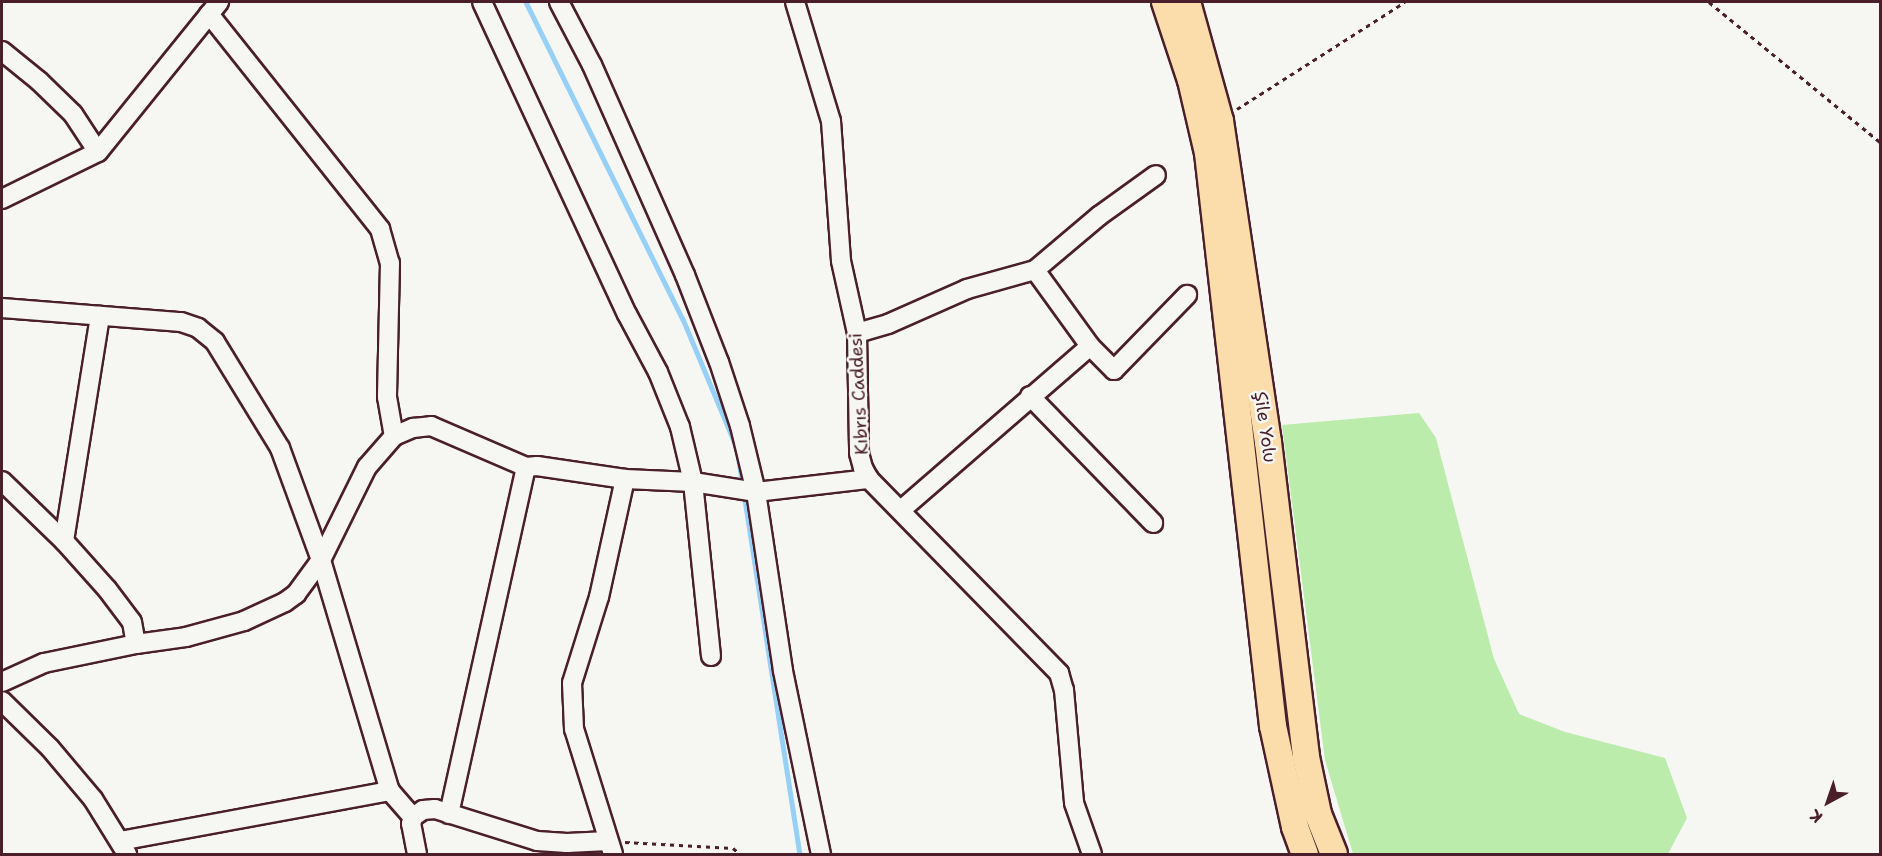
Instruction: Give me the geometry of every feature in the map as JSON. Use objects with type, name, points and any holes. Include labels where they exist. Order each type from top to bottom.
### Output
[{"type":"highway","name":"Şile Yolu","points":[[1165,2],[1191,80],[1208,153],[1273,726],[1295,826],[1305,855]]},
{"type":"highway","name":"Şile Yolu","points":[[1187,2],[1220,121],[1268,442],[1306,757],[1318,814],[1334,855]]},
{"type":"street","points":[[482,2],[627,314],[658,372],[680,427],[693,482],[711,656]]},
{"type":"street","points":[[559,2],[592,65],[685,275],[719,362],[740,426],[756,492],[783,671],[821,855]]},
{"type":"street","name":"Kıbrıs Caddesi","points":[[795,2],[831,121],[841,261],[857,333],[859,453],[869,479],[1059,673],[1064,690],[1074,803],[1092,855]]},
{"type":"street","points":[[2,199],[98,152],[214,8],[380,229],[390,263],[387,397],[394,436]]},
{"type":"street","points":[[2,51],[39,81],[73,114],[98,152]]},
{"type":"street","points":[[857,333],[888,324],[967,290],[1035,270],[1099,216],[1156,175]]},
{"type":"street","points":[[1035,270],[1090,346],[1114,370],[1187,295]]},
{"type":"street","points":[[2,308],[181,322],[198,328],[210,336],[280,448],[321,560],[390,791],[412,817],[411,824],[417,855]]},
{"type":"street","points":[[64,541],[100,316]]},
{"type":"street","points":[[901,510],[1090,346]]},
{"type":"street","points":[[1030,396],[1153,523]]},
{"type":"street","points":[[2,682],[44,663],[136,644],[186,637],[266,612],[296,594],[321,560],[367,467],[394,436],[413,428],[431,426],[526,467],[537,466],[624,479],[693,482],[756,492],[869,479]]},
{"type":"street","points":[[449,814],[526,467]]},
{"type":"street","points":[[412,817],[423,810],[435,809],[537,841],[610,848],[574,729],[572,683],[599,597],[624,479]]},
{"type":"street","points":[[2,481],[64,541],[128,615],[134,628],[136,644]]},
{"type":"street","points":[[2,701],[50,748],[78,782],[123,848],[390,791]]},
{"type":"path","points":[[1220,121],[1405,2]]},
{"type":"path","points":[[1709,2],[1881,142]]},
{"type":"path","points":[[610,848],[733,848],[740,855]]},
{"type":"green space","points":[[1419,413],[1436,438],[1494,659],[1519,714],[1565,732],[1665,758],[1687,818],[1668,854],[1353,854],[1325,760],[1282,425]]},
{"type":"waterway","points":[[526,2],[683,319],[737,448],[743,485]]},
{"type":"waterway","points":[[744,493],[800,854]]}]
